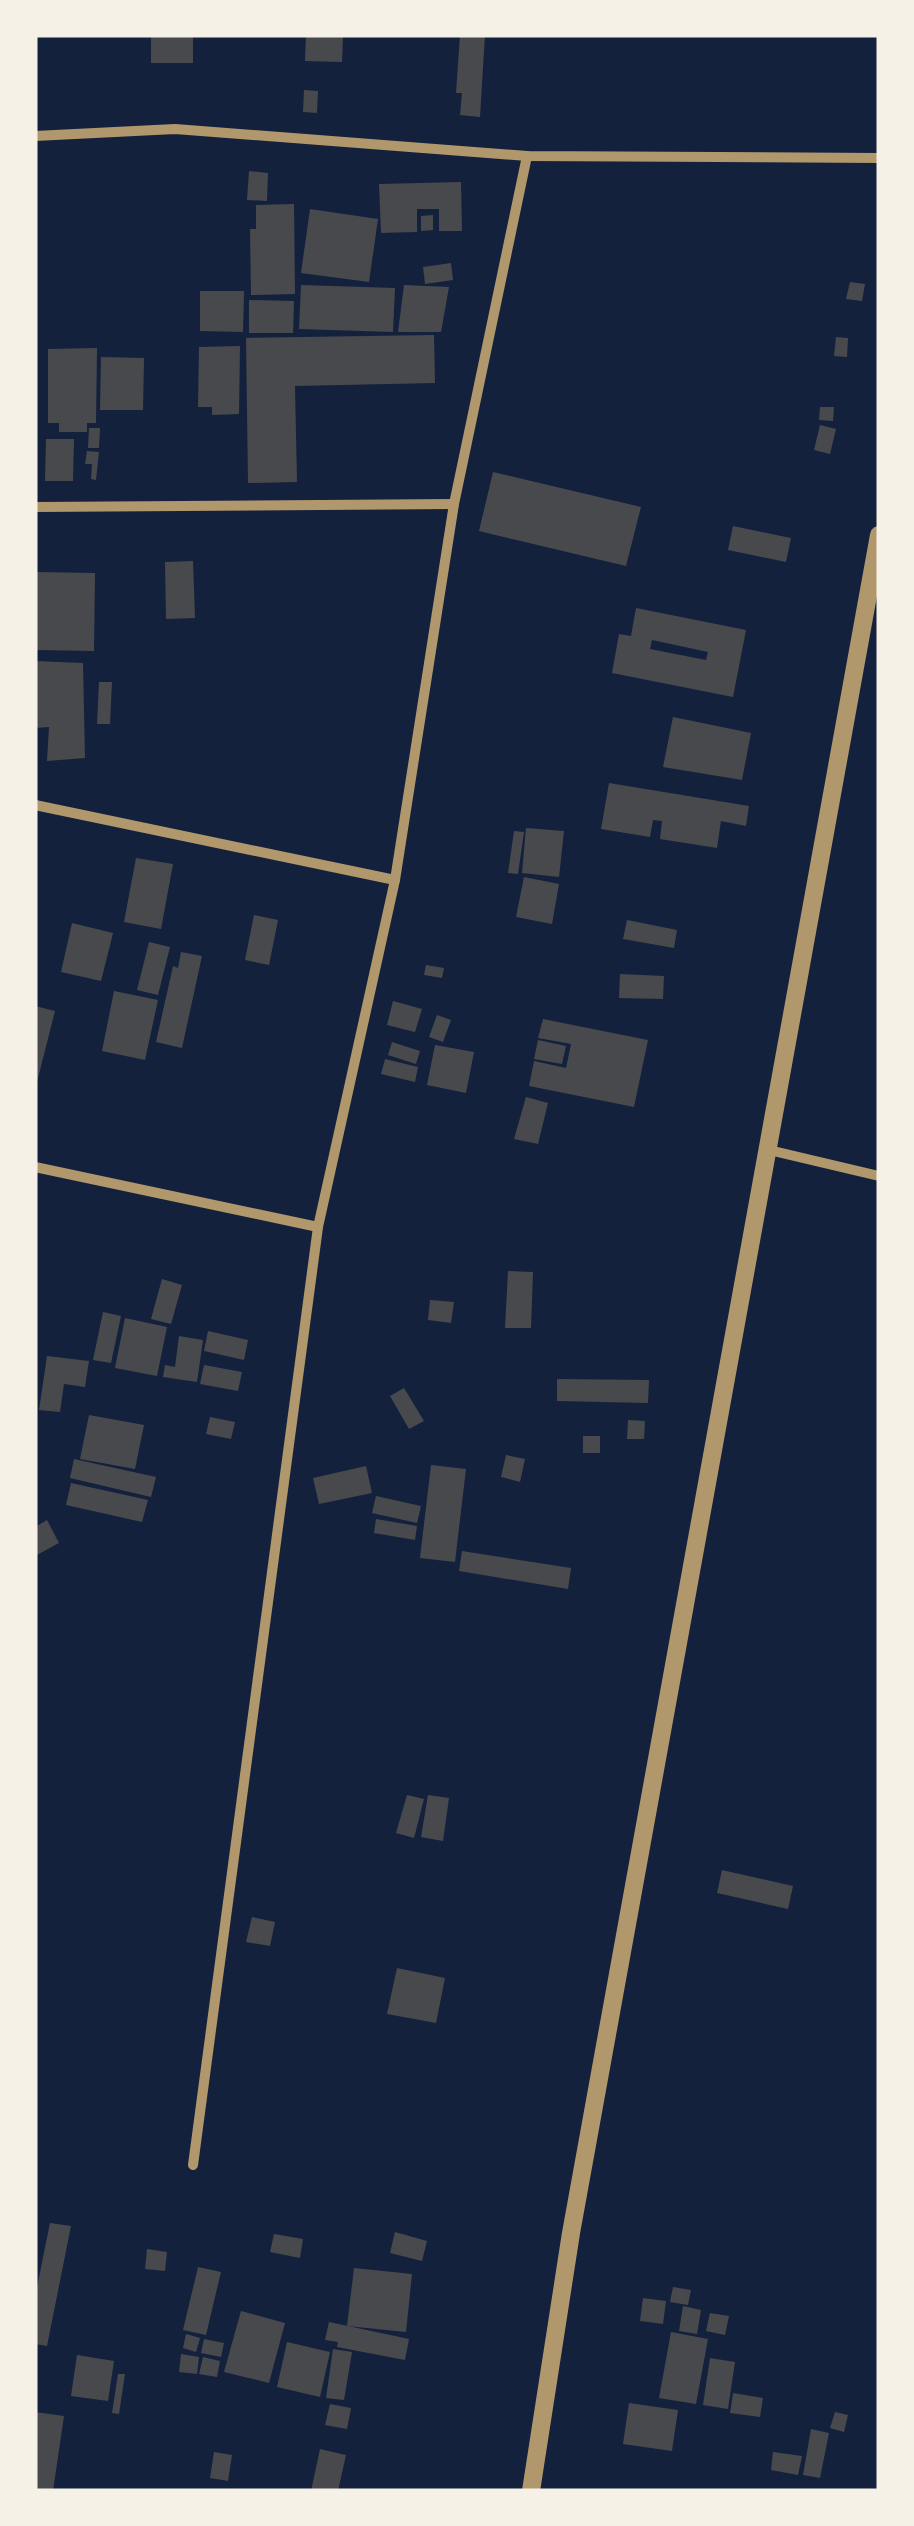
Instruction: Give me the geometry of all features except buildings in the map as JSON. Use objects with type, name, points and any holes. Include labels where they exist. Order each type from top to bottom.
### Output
[{"type":"street","points":[[35,136],[176,129],[527,156],[879,158]]},
{"type":"street","points":[[193,2166],[318,1227],[395,880],[454,504],[527,156]]},
{"type":"street","points":[[35,507],[454,504]]},
{"type":"street","points":[[530,2491],[571,2233],[879,535]]},
{"type":"street","points":[[35,805],[395,880]]},
{"type":"street","points":[[769,1150],[879,1176]]},
{"type":"street","points":[[35,1166],[318,1227]]}]
